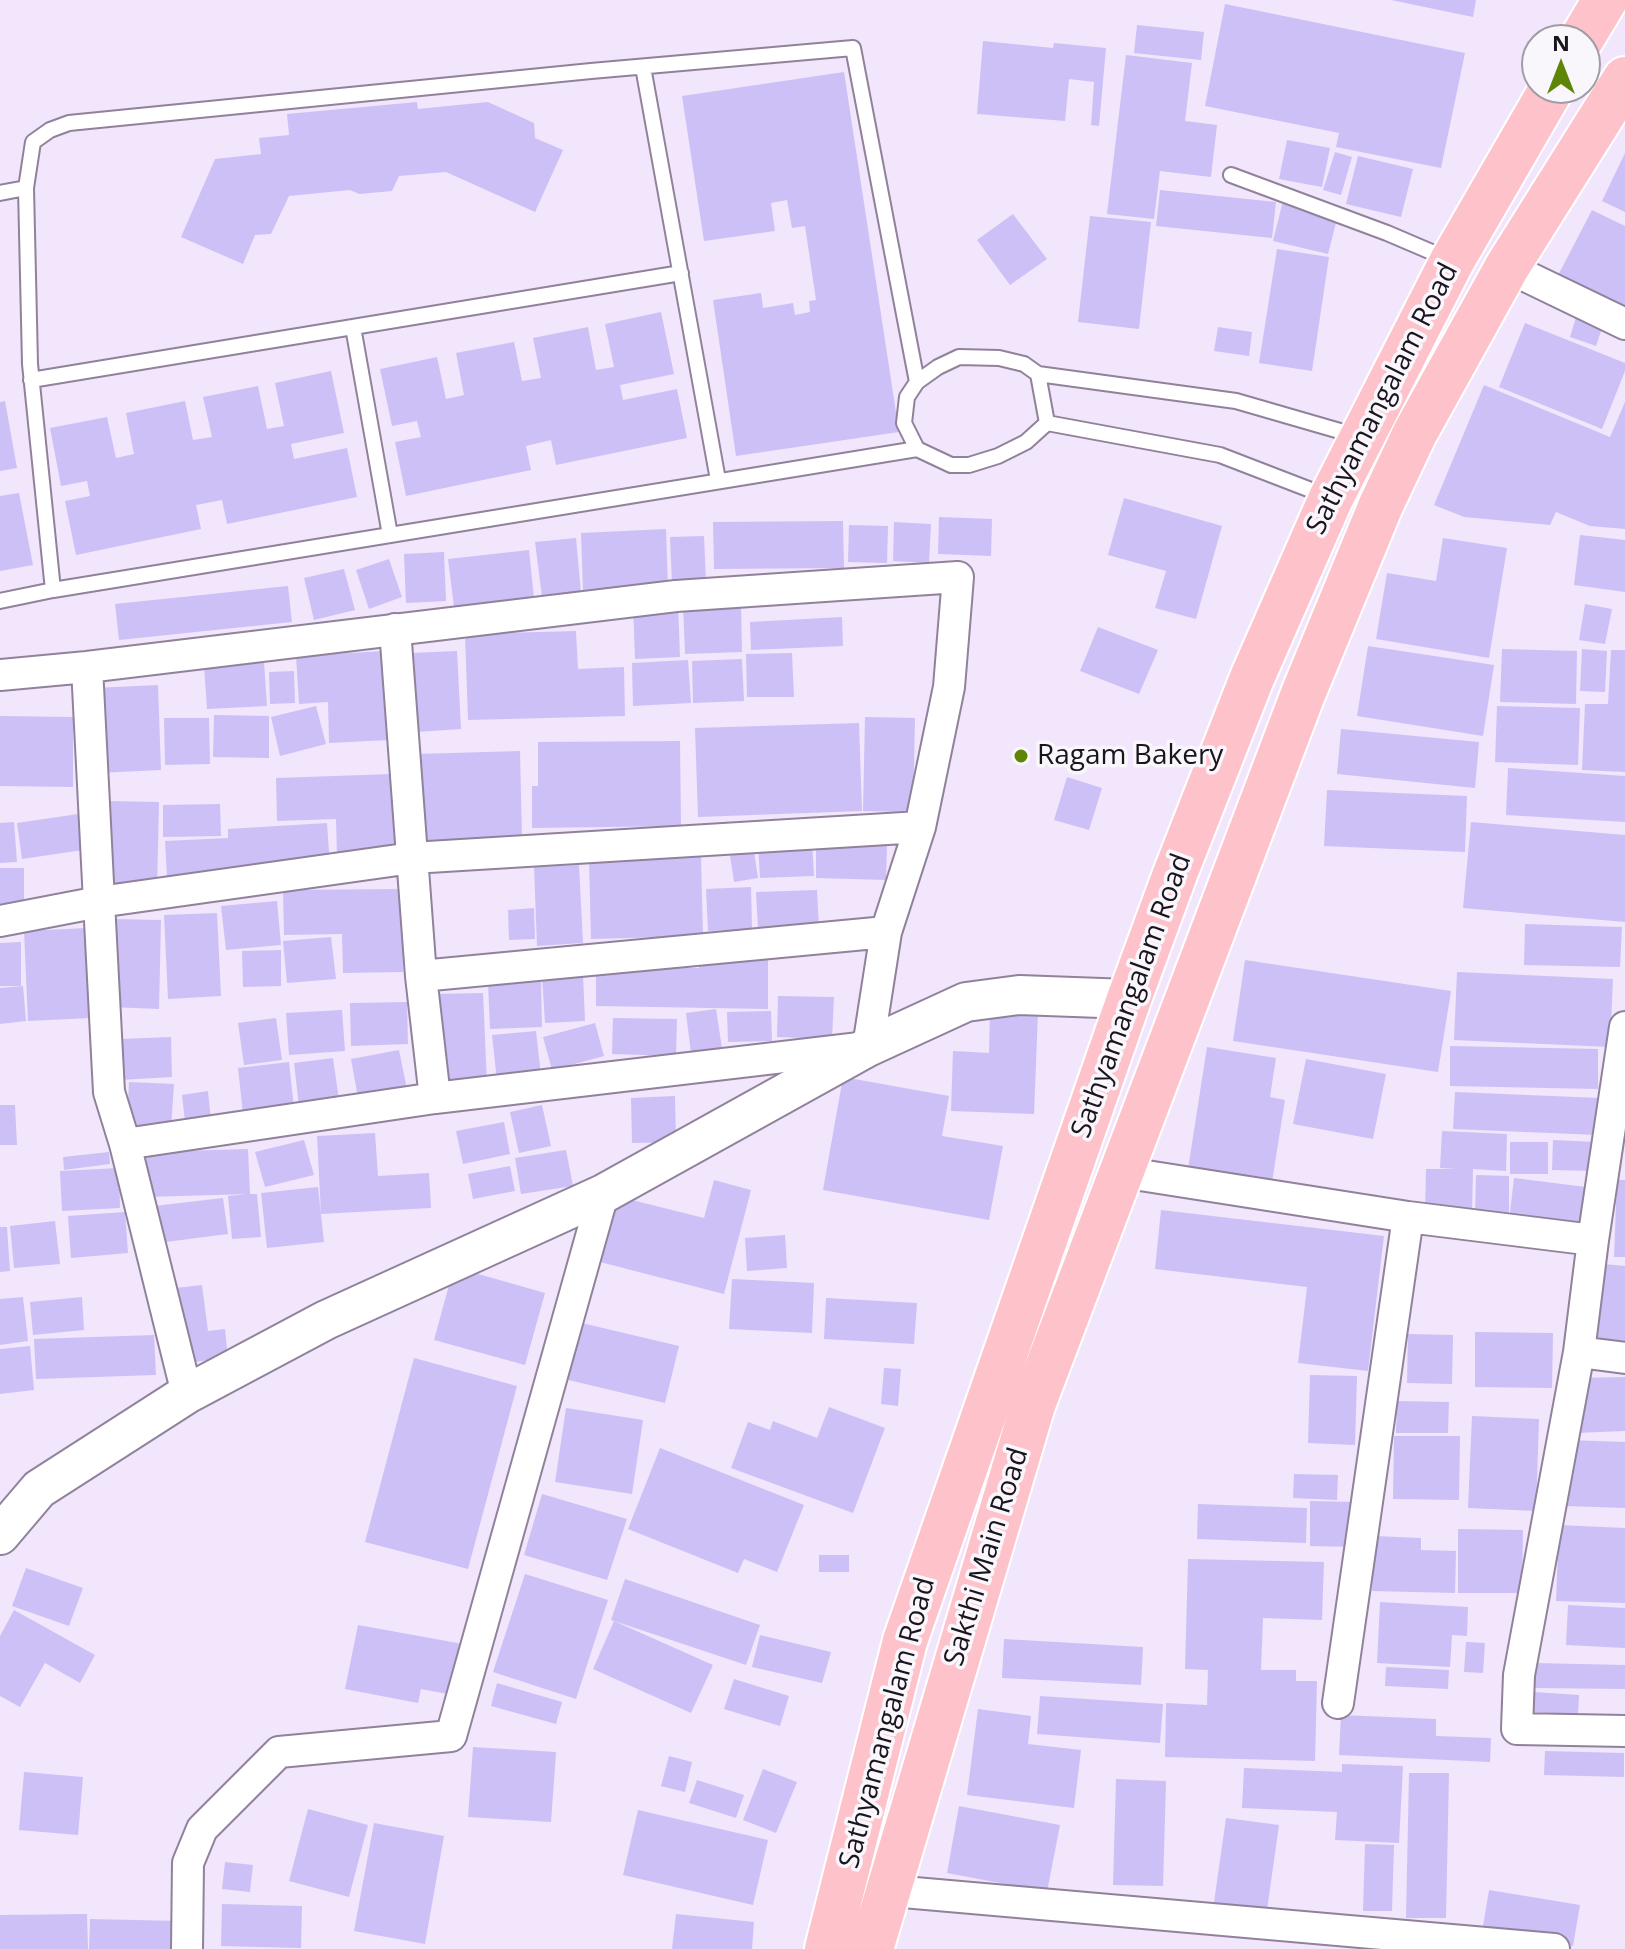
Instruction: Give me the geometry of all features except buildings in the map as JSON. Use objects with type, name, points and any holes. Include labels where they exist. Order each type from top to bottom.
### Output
[{"type":"highway","points":[[1591,24],[1605,0]]},
{"type":"highway","name":"Sakthi Main Road","points":[[871,1949],[886,1890],[1033,1405],[1303,694],[1381,505],[1415,433],[1507,267],[1625,79]]},
{"type":"highway","name":"Sathyamangalam Road","points":[[827,1949],[905,1641],[1129,999],[1252,678],[1361,437],[1452,261],[1543,104]]},
{"type":"street","points":[[1507,267],[1625,324]]},
{"type":"street","points":[[0,675],[676,596],[958,577],[949,687],[920,827],[886,932],[868,1047]]},
{"type":"street","points":[[395,629],[421,976],[435,1098]]},
{"type":"street","points":[[87,667],[109,1092],[125,1144],[187,1394]]},
{"type":"street","points":[[0,921],[99,902],[412,858],[920,827]]},
{"type":"street","points":[[421,976],[886,932]]},
{"type":"street","points":[[0,1535],[39,1489],[187,1394],[326,1320],[603,1194],[868,1047],[966,1002],[1019,995],[1129,999]]},
{"type":"street","points":[[1625,1027],[1579,1352],[1519,1675],[1517,1729],[1625,1731]]},
{"type":"street","points":[[125,1144],[435,1098],[868,1047]]},
{"type":"street","points":[[1121,1172],[1408,1217],[1593,1240]]},
{"type":"street","points":[[187,1949],[188,1863],[202,1829],[279,1752],[451,1736],[603,1194]]},
{"type":"street","points":[[1338,1703],[1408,1217]]},
{"type":"street","points":[[1579,1352],[1625,1358]]},
{"type":"street","points":[[843,1886],[1554,1949]]},
{"type":"lane","points":[[53,590],[31,380],[26,188],[33,142],[50,130],[69,123],[853,48],[917,382]]},
{"type":"lane","points":[[643,67],[718,480]]},
{"type":"lane","points":[[1231,175],[1387,233],[1452,261]]},
{"type":"lane","points":[[0,193],[26,188]]},
{"type":"lane","points":[[31,380],[681,273]]},
{"type":"lane","points":[[353,327],[390,535]]},
{"type":"lane","points":[[917,449],[904,423],[907,397],[917,382],[959,357],[999,358],[1024,364],[1038,374],[1236,401],[1361,437]]},
{"type":"lane","points":[[1038,374],[1047,423]]},
{"type":"lane","points":[[0,601],[917,449],[951,465],[969,465],[998,456],[1026,442],[1047,423]]},
{"type":"lane","points":[[1047,423],[1220,455],[1331,498]]},
{"type":"place","name":"Ragam Bakery","points":[[1021,756]]}]
